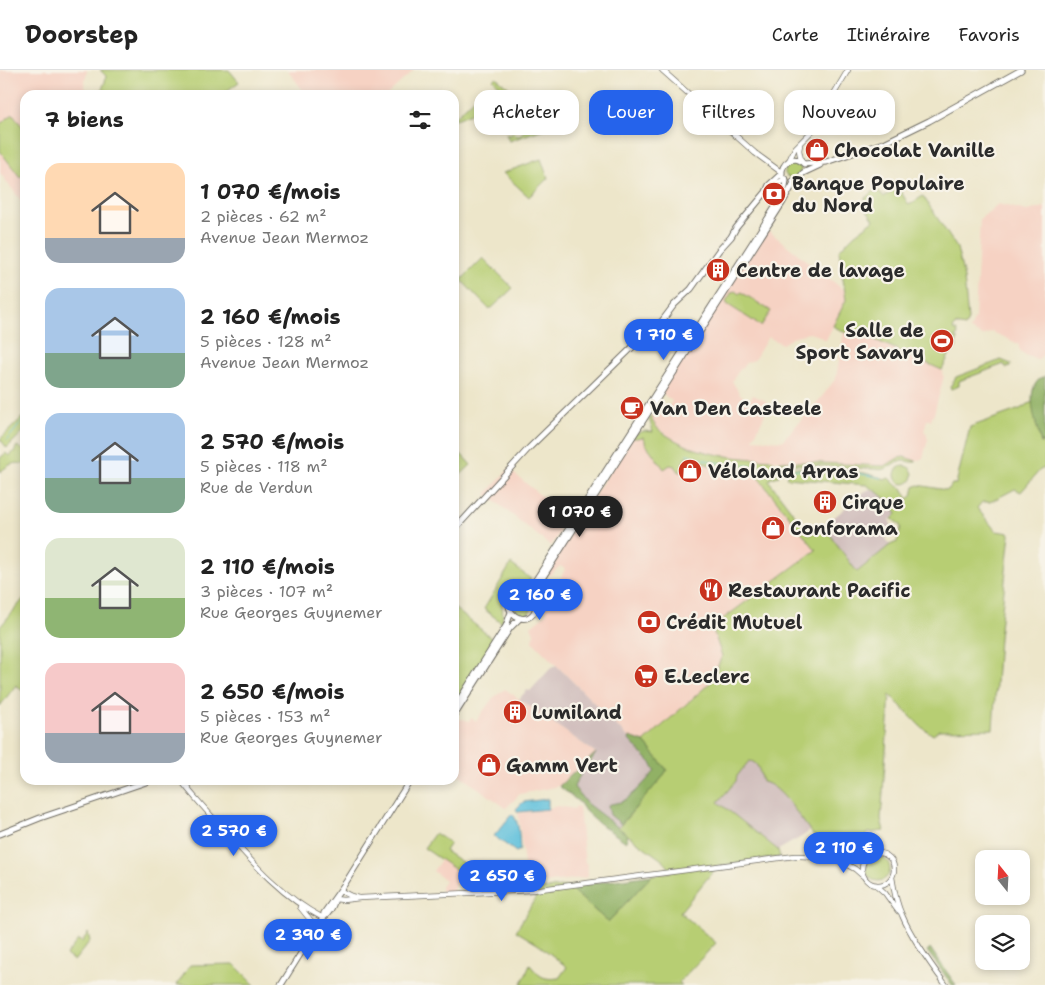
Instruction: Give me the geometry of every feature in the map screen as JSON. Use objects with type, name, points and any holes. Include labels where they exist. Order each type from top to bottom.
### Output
[{"type":"main road","points":[[459,525],[529,448],[662,321],[674,305],[691,289],[736,228],[774,185],[785,179],[789,181],[795,180],[826,162],[856,153],[898,136],[1022,70]]},
{"type":"main road","points":[[766,192],[769,185],[782,172],[783,167],[794,159],[803,162],[826,162]]},
{"type":"main road","points":[[803,162],[804,174]]},
{"type":"main road","points":[[459,700],[506,626],[511,598],[518,592],[531,587],[776,206],[786,187],[782,172]]},
{"type":"main road","points":[[510,612],[520,618],[527,618],[533,614],[536,609],[537,590],[543,577],[783,202],[795,180]]},
{"type":"main road","points":[[524,591],[532,594],[536,601]]},
{"type":"main road","points":[[459,708],[510,628],[520,618]]},
{"type":"main road","points":[[0,834],[28,822],[137,785]]},
{"type":"main road","points":[[281,985],[323,918],[328,914],[335,899],[407,785]]},
{"type":"street","points":[[662,70],[755,153],[782,172]]},
{"type":"street","points":[[770,164],[776,165],[788,162],[796,148],[823,116],[848,70]]},
{"type":"street","points":[[800,144],[799,150],[803,162]]},
{"type":"street","points":[[187,785],[244,854],[298,904],[312,922],[318,926]]},
{"type":"street","points":[[863,876],[862,866],[867,858],[877,853],[887,856],[894,864],[894,872],[886,884],[876,885]]},
{"type":"street","points":[[335,899],[533,890],[806,855],[848,859],[867,858]]},
{"type":"street","points":[[835,858],[854,868],[868,882],[876,885],[884,893],[901,914],[924,954],[946,985]]},
{"type":"street","points":[[892,877],[901,914]]},
{"type":"street","points":[[341,891],[360,898]]},
{"type":"street","points":[[298,904],[323,918]]},
{"type":"shaded area","points":[[0,70],[87,70],[84,88],[91,90],[20,90],[20,199],[0,173]]},
{"type":"shaded area","points":[[288,70],[414,70],[392,90],[302,90]]},
{"type":"shaded area","points":[[998,204],[1027,211],[1045,207],[1045,353],[1037,360],[1021,353],[1018,344],[1004,337],[992,332],[983,336],[970,330],[975,318],[980,219]]},
{"type":"shaded area","points":[[763,230],[770,232],[845,291],[846,300],[826,340],[809,333],[796,336],[782,344],[768,337],[754,360],[746,363],[738,372],[732,381],[740,394],[749,401],[753,395],[766,401],[767,405],[753,439],[782,441],[821,398],[836,378],[844,332],[848,334],[862,334],[943,371],[942,375],[944,376],[934,414],[931,420],[927,420],[924,431],[928,439],[923,458],[916,461],[911,459],[892,461],[885,466],[726,457],[694,449],[675,440],[655,426],[651,416],[656,409],[669,406],[672,401],[659,391]]},
{"type":"shaded area","points":[[643,437],[645,443],[662,466],[676,466],[680,473],[686,456],[725,469],[732,477],[744,469],[753,471],[816,550],[712,627],[722,656],[711,682],[644,742],[628,737],[535,644],[531,626],[546,614],[545,599],[562,585],[559,581],[565,569],[560,566],[550,575],[544,571],[632,438]]},
{"type":"shaded area","points":[[509,469],[547,501],[538,513],[561,531],[551,546],[486,494]]},
{"type":"shaded area","points":[[870,489],[875,490],[886,499],[893,506],[897,514],[889,520],[891,524],[890,532],[884,535],[890,545],[857,572],[824,526]]},
{"type":"shaded area","points":[[556,665],[628,737],[644,742],[661,779],[618,828],[586,803],[574,787],[578,777],[590,764],[596,753],[519,699],[527,690],[530,691]]},
{"type":"shaded area","points":[[505,689],[596,753],[559,786],[520,794],[506,808],[459,775],[459,720],[469,721],[472,718],[476,721],[493,698]]},
{"type":"shaded area","points":[[749,761],[757,764],[762,782],[768,782],[780,792],[811,830],[778,850],[718,802],[736,781],[737,776]]},
{"type":"shaded area","points":[[557,806],[575,809],[575,806],[579,808],[588,877],[543,883],[542,876],[531,876],[525,873],[518,813],[545,810]]},
{"type":"shaded area","points":[[441,860],[461,874],[452,894],[442,895],[441,887],[445,880],[433,871]]},
{"type":"green space","points":[[100,70],[229,70],[239,82],[228,90],[102,90],[106,76]]},
{"type":"green space","points":[[496,77],[512,90],[503,90],[493,79]]},
{"type":"green space","points":[[474,99],[474,112],[459,118],[459,113]]},
{"type":"green space","points":[[13,114],[20,123],[20,177],[0,151],[0,124]]},
{"type":"green space","points":[[506,135],[516,135],[526,135],[509,141]]},
{"type":"green space","points":[[541,159],[548,178],[529,197],[503,173]]},
{"type":"green space","points":[[793,163],[800,164],[801,170],[796,176],[791,178],[785,174],[785,170]]},
{"type":"green space","points":[[895,182],[909,205],[923,196],[957,248],[964,278],[968,320],[965,327],[955,325],[953,330],[957,331],[958,335],[955,337],[958,339],[957,346],[953,352],[951,351],[942,370],[862,334],[848,334],[833,326],[846,300],[839,250],[854,235],[874,220],[867,210],[869,208],[865,198],[877,189],[884,197],[895,189],[892,184]]},
{"type":"green space","points":[[483,258],[513,288],[492,308],[488,308],[461,280]]},
{"type":"green space","points":[[735,291],[739,294],[741,292],[771,311],[761,326],[727,304],[726,301],[732,292]]},
{"type":"green space","points":[[1001,360],[1011,364],[1010,367],[1006,368],[1004,364],[959,381],[959,386],[951,389],[950,387],[956,377]]},
{"type":"green space","points":[[1045,376],[1045,441],[1041,443],[1032,406],[1032,396],[1038,381]]},
{"type":"green space","points":[[1032,402],[1041,443],[1045,441],[1045,468],[1040,470],[1021,492],[1015,489],[990,502],[982,502],[977,508],[996,531],[1010,533],[999,638],[993,729],[939,730],[933,735],[920,726],[890,695],[881,819],[884,831],[867,833],[862,845],[858,849],[851,851],[841,840],[836,848],[828,849],[822,844],[784,796],[777,789],[762,782],[757,766],[749,761],[737,776],[736,781],[718,802],[778,850],[780,857],[715,866],[714,870],[680,912],[716,943],[679,982],[682,985],[521,985],[530,965],[539,975],[545,978],[559,978],[567,967],[539,945],[516,931],[536,897],[533,890],[571,886],[573,891],[608,922],[652,875],[671,872],[662,860],[618,828],[667,770],[644,742],[711,682],[722,656],[712,627],[816,550],[753,471],[744,469],[732,477],[725,469],[686,456],[680,473],[675,466],[670,465],[664,469],[645,443],[643,437],[632,438],[635,434],[644,431],[653,432],[649,419],[651,416],[655,425],[662,432],[680,443],[693,448],[732,457],[773,460],[774,470],[779,476],[771,478],[769,481],[810,535],[823,525],[857,572],[890,545],[897,542],[901,528],[892,519],[897,514],[895,510],[886,499],[867,485],[787,478],[786,471],[788,467],[864,473],[886,479],[889,478],[902,488],[908,499],[912,496],[914,487],[918,485],[946,490],[952,484],[956,484],[970,427],[1020,409]]},
{"type":"green space","points":[[20,420],[20,435],[7,448],[0,439]]},
{"type":"green space","points":[[17,446],[20,448],[20,463],[11,464],[0,472],[0,458],[6,453],[9,456]]},
{"type":"green space","points":[[459,453],[461,454],[471,465],[459,476]]},
{"type":"green space","points":[[904,457],[916,462],[899,461],[886,469],[880,470],[785,464],[780,461],[885,466],[898,458]]},
{"type":"green space","points":[[904,466],[912,471],[913,475],[908,483],[904,484],[896,479],[895,475],[900,467]]},
{"type":"green space","points":[[511,564],[531,579],[525,584],[510,589],[504,595],[502,601],[502,623],[484,609]]},
{"type":"green space","points":[[523,597],[529,600],[532,606],[529,612],[523,615],[517,612],[514,606],[517,600]]},
{"type":"green space","points":[[20,603],[20,689],[16,685],[0,706],[0,627]]},
{"type":"green space","points":[[459,612],[493,639],[459,697]]},
{"type":"green space","points":[[630,737],[644,742],[667,770],[621,824],[610,815],[608,805],[627,799],[655,771],[651,763],[629,740]]},
{"type":"green space","points":[[596,753],[574,787],[586,803],[628,835],[626,842],[597,822],[585,811],[580,803],[559,786]]},
{"type":"green space","points":[[435,833],[450,843],[445,851],[491,881],[485,888],[482,888],[424,848]]},
{"type":"green space","points":[[878,857],[887,860],[890,869],[887,878],[878,881],[869,878],[866,869],[869,860]]},
{"type":"green space","points":[[652,875],[608,922],[573,891],[571,886]]},
{"type":"green space","points":[[88,933],[90,941],[74,961],[66,955],[78,940],[82,942]]},
{"type":"green space","points":[[930,948],[956,985],[952,985],[927,951]]},
{"type":"green space","points":[[234,964],[255,985],[177,985],[190,965]]},
{"type":"water","points":[[548,799],[548,809],[518,812],[516,809],[523,802]]},
{"type":"water","points":[[512,814],[515,817],[519,830],[520,850],[516,852],[494,836]]},
{"type":"waterway","points":[[7,440],[20,424]]},
{"type":"waterway","points":[[687,454],[720,463],[773,468]]},
{"type":"waterway","points":[[787,469],[846,472],[881,478]]},
{"type":"place","name":"Chocolat Vanille","points":[[817,150]]},
{"type":"place","name":"Banque Populaire du Nord","points":[[774,194]]},
{"type":"place","name":"Centre de lavage","points":[[718,270]]},
{"type":"place","name":"Salle de Sport Savary","points":[[942,341]]},
{"type":"place","name":"Van Den Casteele","points":[[632,408]]},
{"type":"place","name":"Véloland Arras","points":[[690,471]]},
{"type":"place","name":"Cirque","points":[[825,502]]},
{"type":"place","name":"Conforama","points":[[773,528]]},
{"type":"place","name":"Restaurant Pacific","points":[[711,590]]},
{"type":"place","name":"Crédit Mutuel","points":[[649,622]]},
{"type":"place","name":"E.Leclerc","points":[[646,676]]},
{"type":"place","name":"Lumiland","points":[[515,712]]},
{"type":"place","name":"Gamm Vert","points":[[489,765]]}]
